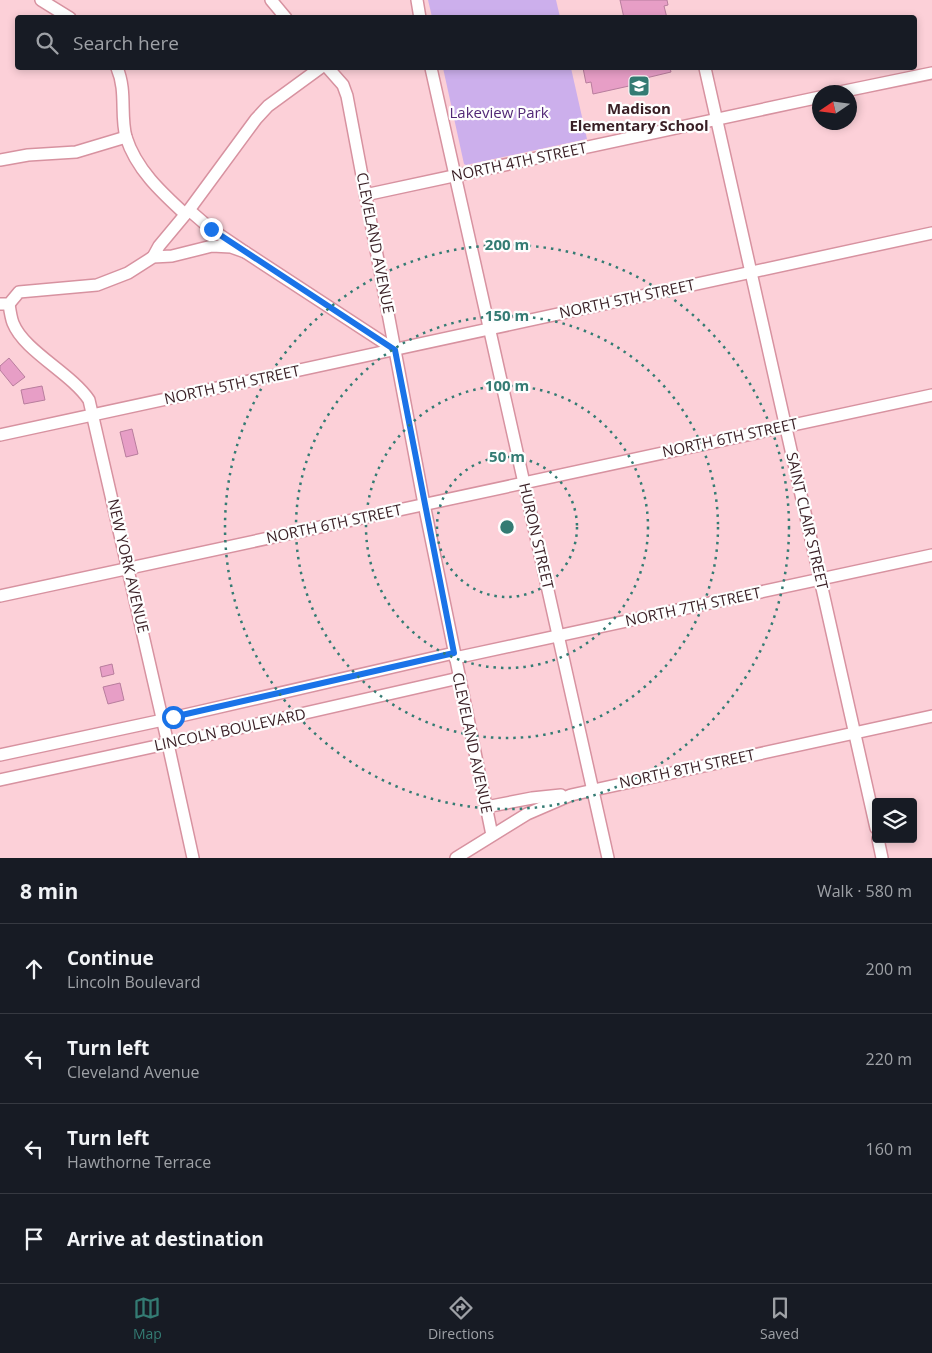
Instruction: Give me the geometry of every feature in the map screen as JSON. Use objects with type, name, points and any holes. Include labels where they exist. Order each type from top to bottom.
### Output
[{"type":"street","points":[[41,0],[65,15]]},
{"type":"street","points":[[271,0],[284,15]]},
{"type":"street","points":[[417,0],[420,15]]},
{"type":"street","points":[[118,70],[122,83],[126,137],[144,172],[154,186],[211,229],[395,350]]},
{"type":"street","points":[[153,258],[159,246],[187,212],[256,119],[268,106],[317,70]]},
{"type":"street","name":"CLEVELAND AVENUE","points":[[330,70],[343,85],[347,96],[424,504],[492,835]]},
{"type":"street","name":"HURON STREET","points":[[431,70],[608,858]]},
{"type":"street","name":"SAINT CLAIR STREET","points":[[705,70],[872,810]]},
{"type":"street","points":[[857,88],[932,72]]},
{"type":"street","name":"NORTH 4TH STREET","points":[[365,195],[812,99]]},
{"type":"street","points":[[0,160],[28,155],[76,152],[126,137]]},
{"type":"street","name":"NORTH 5TH STREET","points":[[0,435],[932,233]]},
{"type":"street","points":[[4,304],[19,292],[97,285],[128,273],[153,258],[172,256],[212,246],[245,252]]},
{"type":"street","name":"NEW YORK AVENUE","points":[[4,304],[24,340],[82,389],[89,400],[163,720],[192,858]]},
{"type":"street","name":"NORTH 6TH STREET","points":[[0,596],[932,394]]},
{"type":"street","name":"NORTH 7TH STREET","points":[[454,656],[559,636],[932,555]]},
{"type":"street","name":"LINCOLN BOULEVARD","points":[[0,755],[454,656]]},
{"type":"street","name":"LINCOLN BOULEVARD","points":[[0,780],[459,678]]},
{"type":"street","name":"NORTH 8TH STREET","points":[[456,858],[527,814],[571,795],[932,716]]},
{"type":"street","points":[[486,806],[532,798],[571,795]]},
{"type":"street","points":[[879,843],[882,858]]},
{"type":"green space","points":[[428,0],[556,0],[560,15],[432,15]]},
{"type":"green space","name":"Lakeview Park","points":[[443,70],[571,70],[587,139],[464,164]]},
{"type":"building","points":[[620,0],[667,0],[668,5],[664,6],[666,15],[623,15]]},
{"type":"building","points":[[583,70],[670,70],[671,72],[646,78],[647,82],[593,94],[591,82],[586,83]]},
{"type":"building","points":[[9,358],[25,377],[13,386],[0,370],[0,366]]},
{"type":"building","points":[[42,386],[45,400],[24,404],[21,390]]},
{"type":"building","points":[[132,429],[138,454],[126,457],[120,432]]},
{"type":"building","points":[[112,664],[114,674],[102,677],[100,667]]},
{"type":"building","points":[[120,683],[124,700],[108,704],[103,687]]},
{"type":"place","name":"Madison Elementary School","points":[[639,86]]},
{"type":"route","points":[[173,717],[454,653],[395,350],[211,229]]}]
